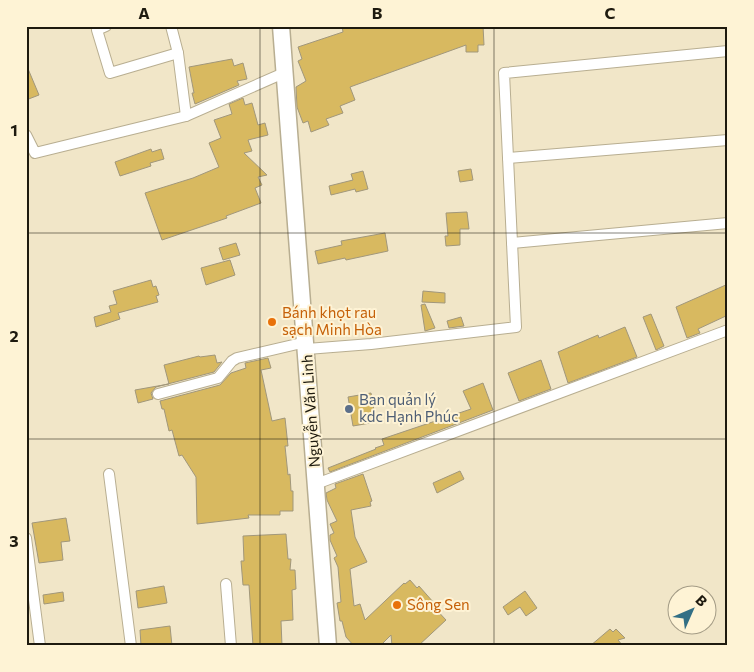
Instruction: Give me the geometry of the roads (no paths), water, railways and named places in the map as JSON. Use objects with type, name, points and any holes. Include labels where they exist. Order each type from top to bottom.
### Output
[{"type":"highway","name":"Nguyễn Văn Linh","points":[[281,26],[307,346],[328,646]]},
{"type":"street","points":[[106,26],[97,30],[110,73],[178,53]]},
{"type":"street","points":[[171,26],[178,53],[186,116]]},
{"type":"street","points":[[158,394],[218,378],[238,358],[307,346],[370,344],[516,327],[504,74],[728,51]]},
{"type":"street","points":[[26,134],[35,153],[186,116],[286,72]]},
{"type":"street","points":[[508,158],[728,140]]},
{"type":"street","points":[[512,243],[728,223]]},
{"type":"street","points":[[316,484],[728,330]]},
{"type":"street","points":[[109,474],[131,646]]},
{"type":"street","points":[[26,538],[40,646]]},
{"type":"street","points":[[226,584],[231,646]]},
{"type":"place","name":"Bánh khọt rau sạch Minh Hòa","points":[[272,322]]},
{"type":"place","name":"Ban quản lý kdc Hạnh Phúc","points":[[349,409]]},
{"type":"place","name":"Sông Sen","points":[[397,605]]}]
